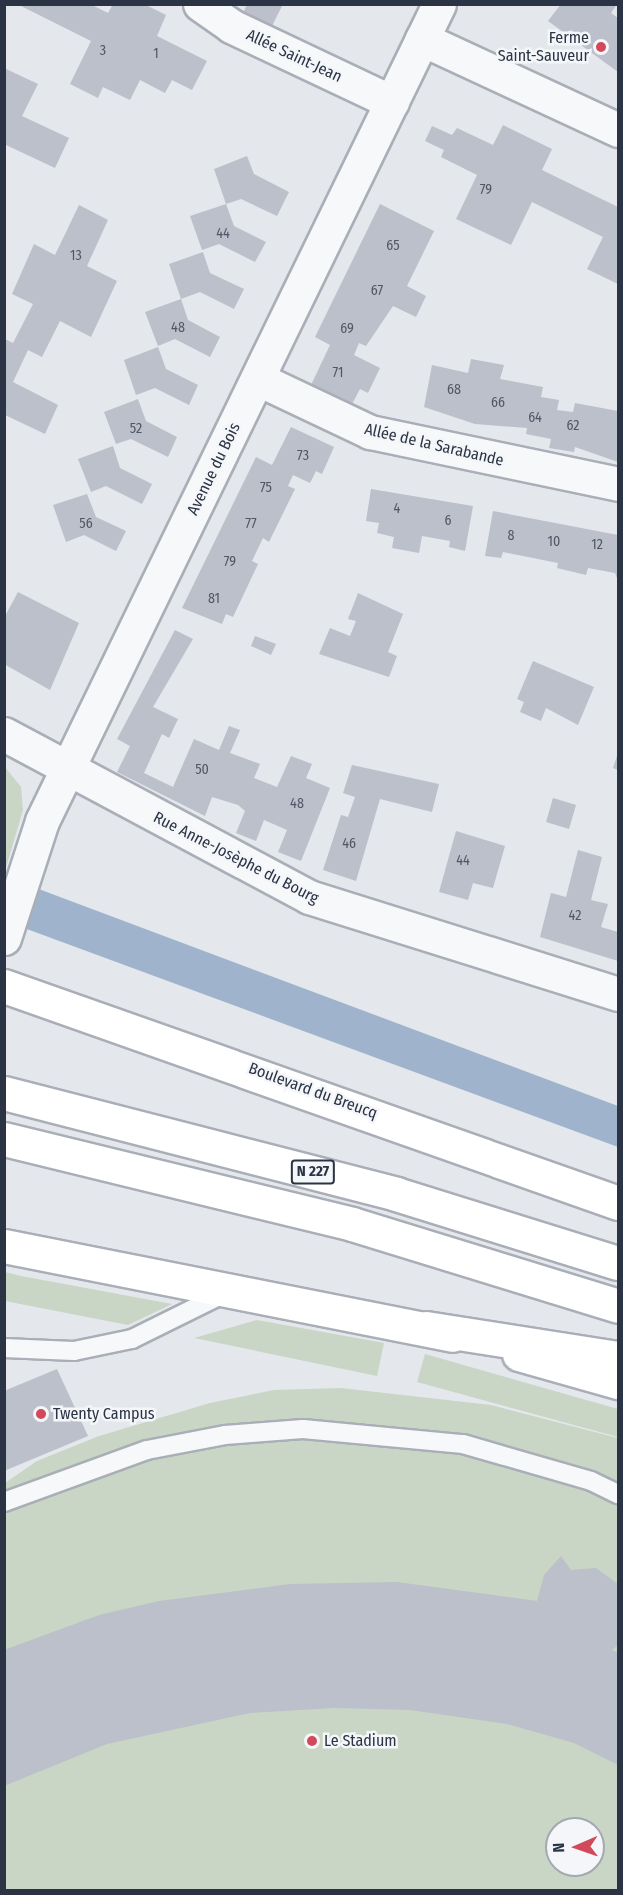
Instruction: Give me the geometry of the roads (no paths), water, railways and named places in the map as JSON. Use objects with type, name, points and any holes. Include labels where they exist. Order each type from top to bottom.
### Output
[{"type":"main road","name":"Boulevard du Breucq","points":[[4,986],[618,1203]]},
{"type":"main road","name":"N 227","points":[[4,1093],[384,1191],[618,1263]]},
{"type":"main road","name":"N 227","points":[[4,1140],[351,1224],[618,1306]]},
{"type":"main road","points":[[4,1246],[234,1288],[426,1328],[618,1358]]},
{"type":"main road","points":[[426,1328],[618,1382]]},
{"type":"street","name":"Allée Saint-Jean","points":[[200,4],[231,26],[392,102]]},
{"type":"street","name":"Avenue du Bois","points":[[6,933],[23,873],[67,769],[439,4]]},
{"type":"street","points":[[422,39],[618,130]]},
{"type":"street","name":"Allée de la Sarabande","points":[[258,379],[370,432],[618,484]]},
{"type":"street","name":"Rue Anne-Josèphe du Bourg","points":[[4,734],[309,897],[618,994]]},
{"type":"lane","points":[[4,1348],[75,1351],[132,1339],[234,1288]]},
{"type":"lane","points":[[4,1502],[147,1450],[225,1435],[303,1429],[463,1444],[591,1481],[618,1494]]},
{"type":"water","points":[[4,876],[618,1106],[618,1147],[5,921]]},
{"type":"place","name":"Ferme Saint-Sauveur","points":[[601,47]]},
{"type":"place","name":"Twenty Campus","points":[[41,1414]]},
{"type":"place","name":"Le Stadium","points":[[312,1741]]}]
